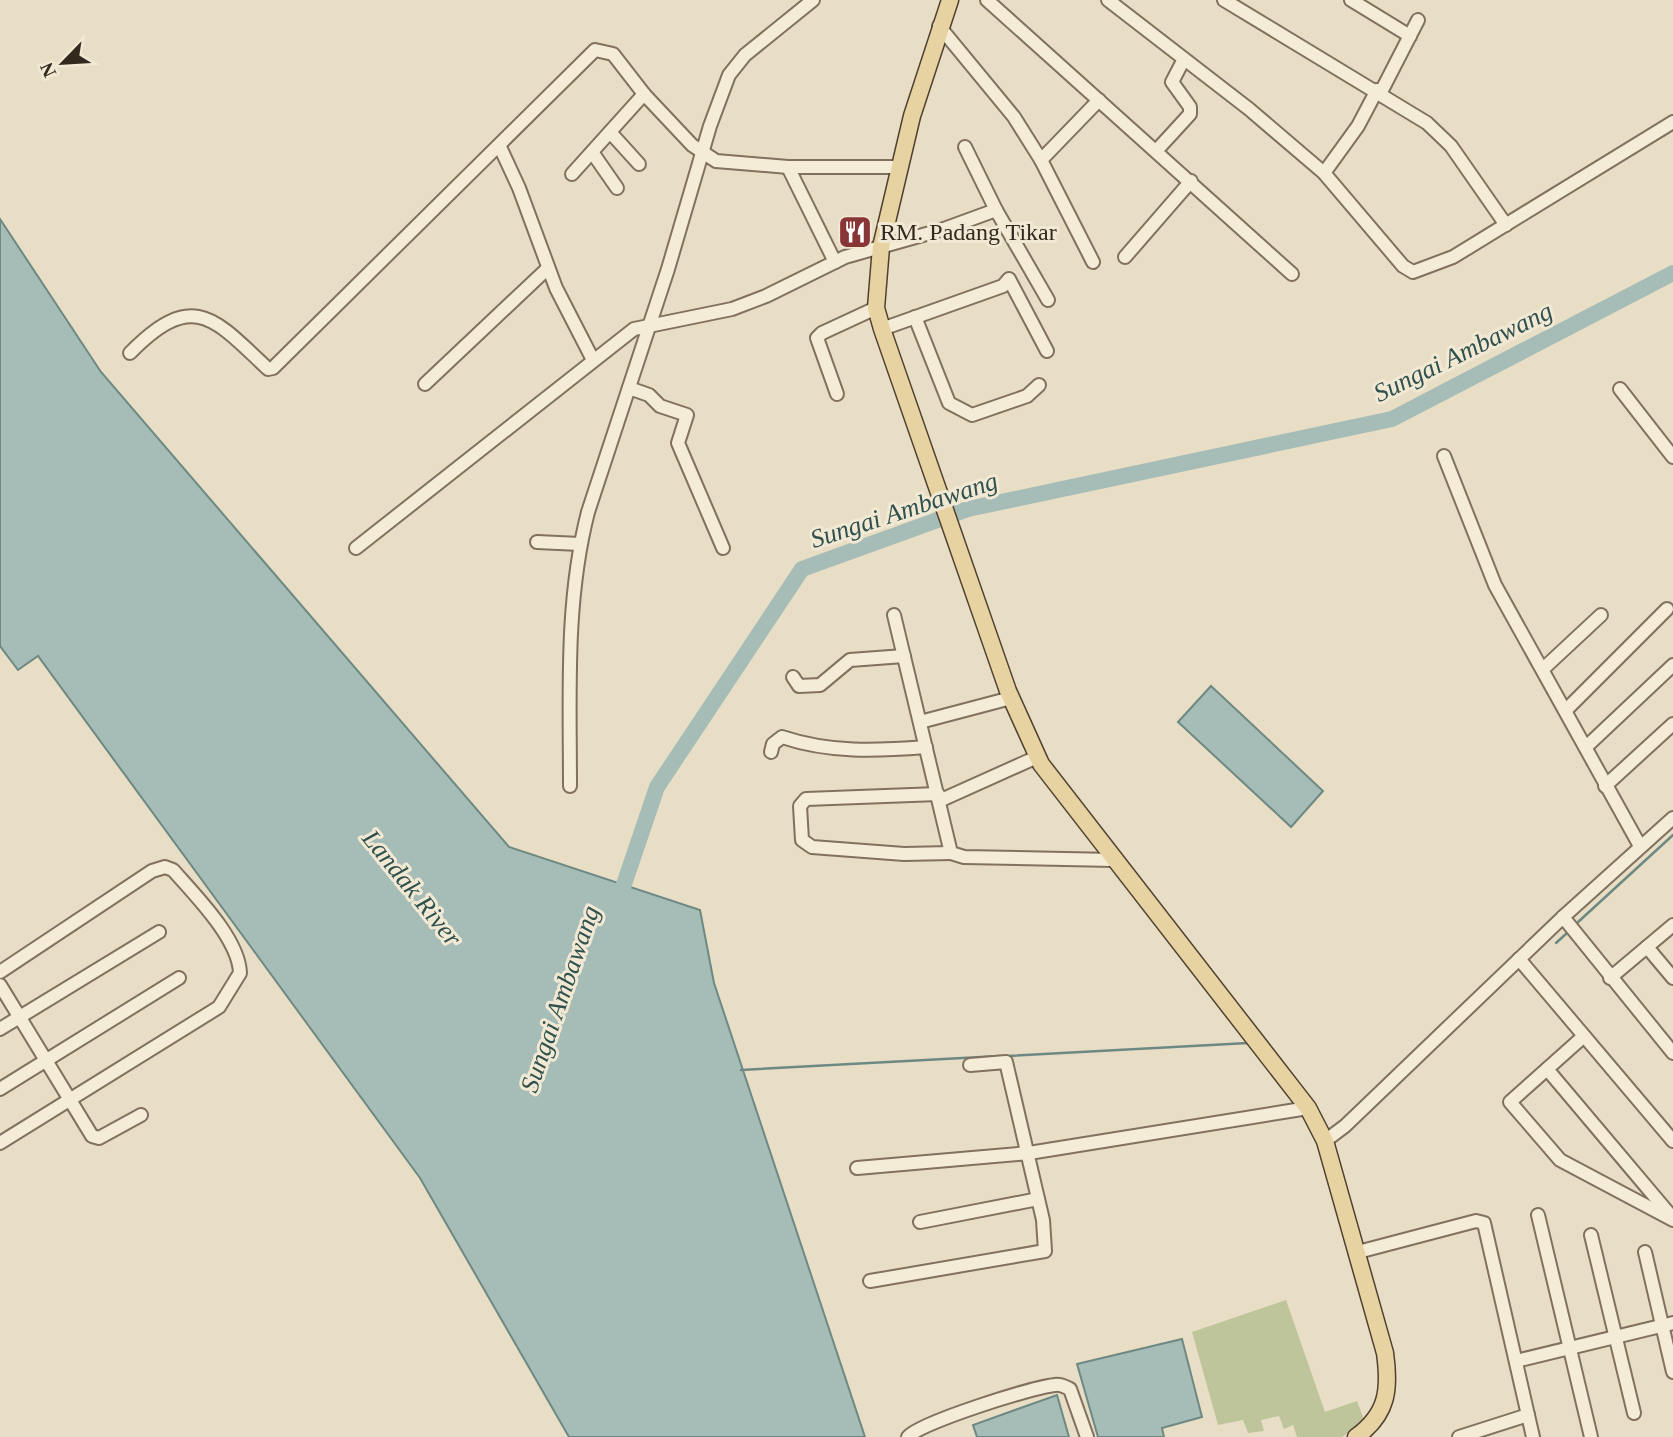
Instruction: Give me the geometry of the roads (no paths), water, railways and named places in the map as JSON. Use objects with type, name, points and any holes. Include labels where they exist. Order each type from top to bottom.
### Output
[{"type":"main road","points":[[950,0],[939,26],[899,167],[881,247],[876,308],[924,455],[1011,698],[1037,757],[1308,1108],[1325,1140],[1385,1353],[1390,1384],[1380,1410],[1356,1437]]},
{"type":"street","points":[[570,786],[571,628],[580,544],[720,99],[736,64],[813,0]]},
{"type":"street","points":[[987,0],[1292,274]]},
{"type":"street","points":[[1108,0],[1249,108],[1324,173],[1408,271],[1423,270],[1444,263],[1673,122]]},
{"type":"street","points":[[1224,0],[1255,21],[1379,91],[1444,138],[1506,225]]},
{"type":"street","points":[[1351,0],[1410,36]]},
{"type":"street","points":[[1324,173],[1358,126],[1418,20]]},
{"type":"street","points":[[939,26],[1014,117],[1041,160],[1093,262]]},
{"type":"street","points":[[130,353],[168,322],[186,315],[201,316],[234,336],[268,369],[273,368],[500,147],[595,50],[613,54],[644,94],[702,154],[728,164],[899,167]]},
{"type":"street","points":[[1157,150],[1190,114],[1190,107],[1172,82],[1184,59]]},
{"type":"street","points":[[572,174],[644,94]]},
{"type":"street","points":[[1041,160],[1099,100]]},
{"type":"street","points":[[610,132],[639,164]]},
{"type":"street","points":[[500,147],[519,188],[548,268],[593,360]]},
{"type":"street","points":[[965,147],[996,210],[1048,300]]},
{"type":"street","points":[[592,152],[617,188]]},
{"type":"street","points":[[788,167],[835,262]]},
{"type":"street","points":[[1125,257],[1191,181]]},
{"type":"street","points":[[356,548],[634,329],[732,309],[766,296],[835,262],[996,210]]},
{"type":"street","points":[[425,384],[548,268]]},
{"type":"street","points":[[882,329],[1003,286],[1009,279],[1047,351]]},
{"type":"street","points":[[837,394],[817,338],[822,333],[876,308]]},
{"type":"street","points":[[915,317],[949,403],[972,415],[1027,396],[1039,385]]},
{"type":"street","points":[[629,388],[649,395],[660,406],[687,415],[678,443],[723,548]]},
{"type":"street","points":[[1620,389],[1673,457]]},
{"type":"street","points":[[1444,456],[1484,562],[1640,846]]},
{"type":"street","points":[[537,542],[580,544]]},
{"type":"street","points":[[1566,710],[1667,609]]},
{"type":"street","points":[[894,615],[951,853]]},
{"type":"street","points":[[1543,669],[1601,615]]},
{"type":"street","points":[[793,677],[799,686],[813,687],[850,660],[904,656]]},
{"type":"street","points":[[1586,747],[1673,665]]},
{"type":"street","points":[[920,722],[1011,698]]},
{"type":"street","points":[[1605,786],[1673,724]]},
{"type":"street","points":[[771,752],[773,744],[782,737],[819,748],[839,750],[926,747]]},
{"type":"street","points":[[1037,757],[938,798],[806,799],[800,806],[802,840],[812,847],[904,854],[951,853],[964,857],[1064,862],[1114,860]]},
{"type":"street","points":[[1325,1140],[1345,1126],[1563,917],[1673,818]]},
{"type":"street","points":[[0,972],[152,871],[165,867],[173,870],[212,915],[236,953],[240,973],[219,1007],[0,1143]]},
{"type":"street","points":[[1563,917],[1673,1053]]},
{"type":"street","points":[[1611,978],[1673,925]]},
{"type":"street","points":[[0,1029],[159,932]]},
{"type":"street","points":[[1647,947],[1673,978]]},
{"type":"street","points":[[1519,959],[1673,1140]]},
{"type":"street","points":[[0,1089],[180,978]]},
{"type":"street","points":[[0,985],[95,1139],[141,1115]]},
{"type":"street","points":[[1584,1036],[1510,1102],[1560,1160],[1673,1220]]},
{"type":"street","points":[[870,1281],[1042,1253],[1046,1236],[1006,1062],[970,1065]]},
{"type":"street","points":[[1547,1069],[1673,1220]]},
{"type":"street","points":[[857,1168],[1028,1153],[1308,1108]]},
{"type":"street","points":[[920,1223],[1038,1199]]},
{"type":"street","points":[[1538,1215],[1591,1437]]},
{"type":"street","points":[[1358,1252],[1476,1221],[1484,1223],[1533,1437]]},
{"type":"street","points":[[1591,1236],[1634,1413]]},
{"type":"street","points":[[1644,1252],[1668,1324],[1673,1372]]},
{"type":"street","points":[[1516,1361],[1668,1324]]},
{"type":"street","points":[[908,1437],[942,1420],[1028,1390],[1059,1384],[1070,1389],[1087,1437]]},
{"type":"street","points":[[1459,1437],[1528,1415]]},
{"type":"water","name":"Landak River","points":[[0,219],[101,372],[509,847],[700,910],[714,983],[865,1437],[569,1437],[420,1178],[38,656],[18,670],[0,646]]},
{"type":"water","points":[[1211,686],[1323,791],[1291,827],[1178,722]]},
{"type":"water","points":[[1182,1339],[1202,1417],[1162,1428],[1164,1437],[1098,1437],[1077,1364]]},
{"type":"water","points":[[1057,1395],[1069,1437],[977,1437],[973,1425]]},
{"type":"waterway","name":"Sungai Ambawang","points":[[618,902],[657,787],[802,569],[968,509],[1392,419],[1673,273]]},
{"type":"waterway","points":[[1577,923],[1673,835]]},
{"type":"waterway","points":[[1556,943],[1567,933]]},
{"type":"waterway","points":[[1007,1056],[1248,1043]]},
{"type":"waterway","points":[[741,1070],[1000,1056]]},
{"type":"place","name":"RM. Padang Tikar","points":[[855,232]]}]
